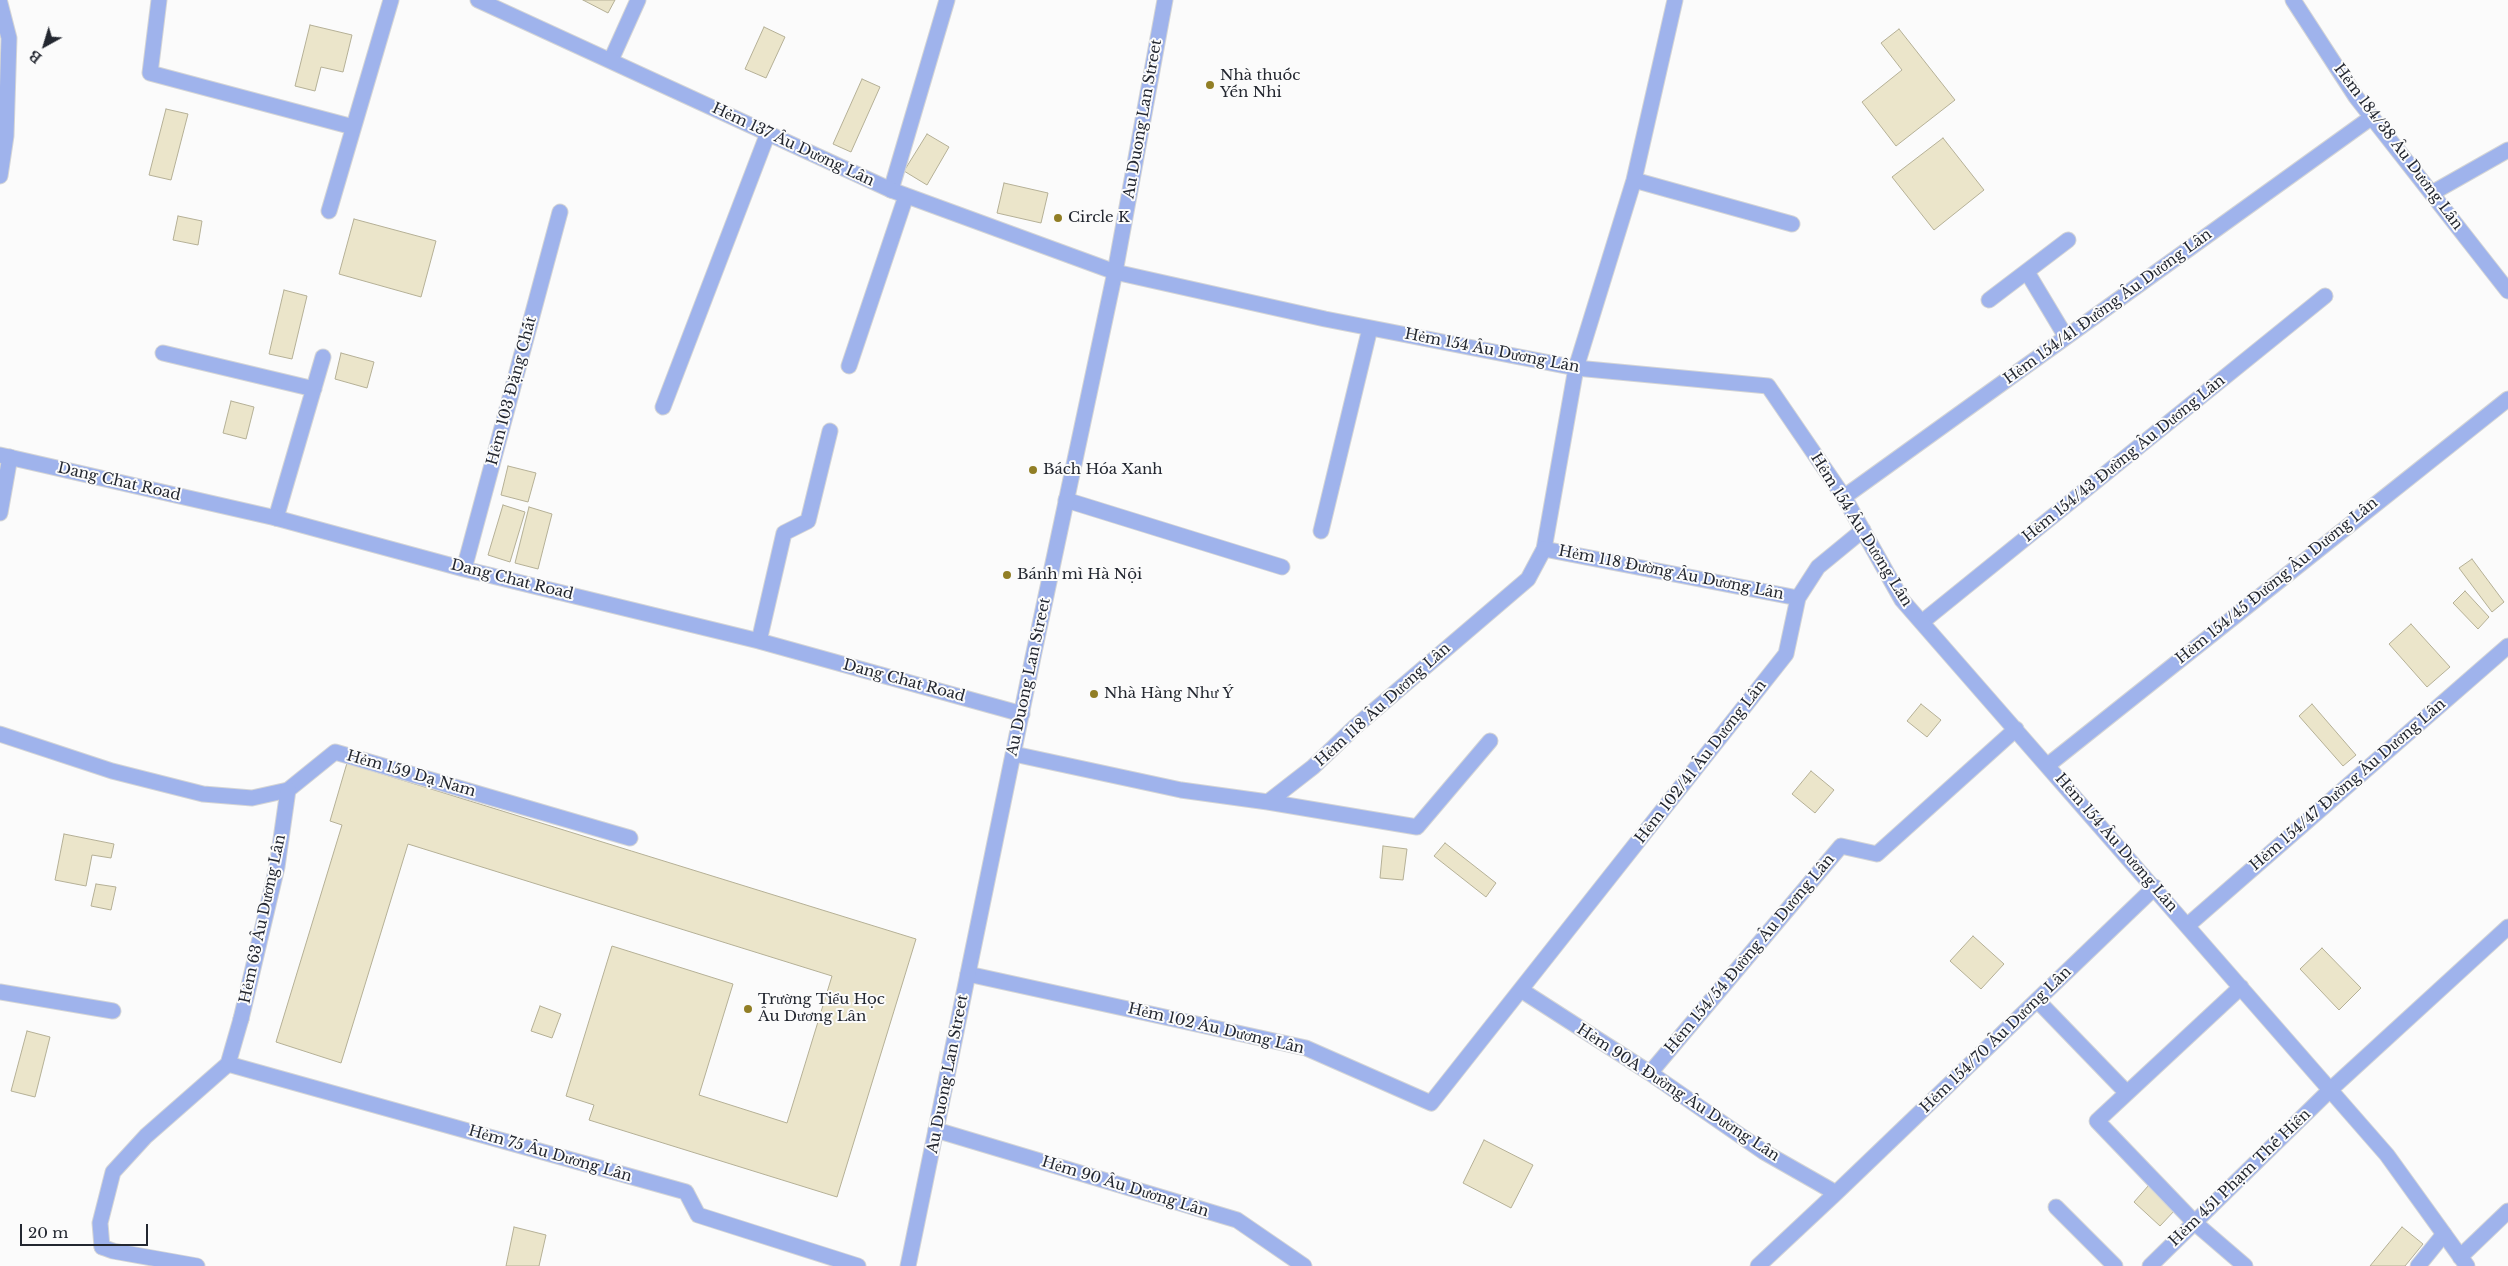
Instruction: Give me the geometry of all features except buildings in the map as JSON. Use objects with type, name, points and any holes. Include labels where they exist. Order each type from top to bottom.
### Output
[{"type":"street","points":[[159,0],[150,73],[353,127]]},
{"type":"street","points":[[329,211],[391,0]]},
{"type":"street","name":"Hẻm 137 Âu Dương Lân","points":[[478,0],[891,190],[1115,272]]},
{"type":"street","points":[[611,60],[638,0]]},
{"type":"street","points":[[891,190],[947,0]]},
{"type":"street","name":"Au Duong Lan Street","points":[[908,1266],[1115,272],[1164,0]]},
{"type":"street","name":"Hẻm 118 Âu Dương Lân","points":[[1268,802],[1313,767],[1356,726],[1528,579],[1544,549],[1576,368],[1634,180],[1675,0]]},
{"type":"street","name":"Hẻm 184/38 Âu Dương Lân","points":[[2293,0],[2356,97],[2508,290]]},
{"type":"street","points":[[0,3],[9,38],[6,136],[0,176]]},
{"type":"street","name":"Hẻm 154/41 Đường Âu Dương Lân","points":[[1844,497],[2372,117]]},
{"type":"street","points":[[663,407],[768,133]]},
{"type":"street","points":[[2432,193],[2508,150]]},
{"type":"street","points":[[1634,180],[1792,224]]},
{"type":"street","points":[[849,366],[906,196]]},
{"type":"street","name":"Hẻm 103 Đặng Chất","points":[[464,569],[560,212]]},
{"type":"street","points":[[1989,300],[2068,240]]},
{"type":"street","name":"Hẻm 154 Âu Dương Lân","points":[[1115,272],[1370,328],[1576,368],[1768,386],[1844,497],[1902,600],[2155,887],[2387,1155],[2463,1262]]},
{"type":"street","points":[[2027,272],[2066,337]]},
{"type":"street","name":"Hẻm 154/43 Đường Âu Dương Lân","points":[[1922,622],[2326,296]]},
{"type":"street","points":[[1321,531],[1370,328]]},
{"type":"street","points":[[163,353],[314,389]]},
{"type":"street","points":[[276,518],[323,357]]},
{"type":"street","name":"Hẻm 154/45 Đường Âu Dương Lân","points":[[2048,765],[2508,399]]},
{"type":"street","points":[[759,641],[784,533],[808,521],[830,431]]},
{"type":"street","points":[[0,513],[5,456]]},
{"type":"street","name":"Dang Chat Road","points":[[5,456],[276,518],[464,569],[759,641],[1022,714]]},
{"type":"street","points":[[1066,500],[1282,567]]},
{"type":"street","name":"Hẻm 102/41 Âu Dương Lân","points":[[1521,990],[1786,654],[1798,598],[1818,567],[1863,530]]},
{"type":"street","name":"Hẻm 118 Đường Âu Dương Lân","points":[[1544,549],[1798,598]]},
{"type":"street","name":"Hẻm 154/47 Đường Âu Dương Lân","points":[[2188,925],[2508,646]]},
{"type":"street","name":"Hẻm 154/54 Đường Âu Dương Lân","points":[[1650,1073],[1841,846],[1877,854],[2016,729]]},
{"type":"street","name":"Hẻm 159 Dạ Nam","points":[[0,734],[112,771],[203,794],[252,798],[288,790],[335,752],[630,838]]},
{"type":"street","points":[[1014,754],[1181,790],[1268,802],[1417,827],[1490,741]]},
{"type":"street","name":"Hẻm 63 Âu Dương Lân","points":[[228,1064],[241,1019],[277,867],[288,790]]},
{"type":"street","name":"Hẻm 154/70 Âu Dương Lân","points":[[1758,1266],[2155,887]]},
{"type":"street","name":"Hẻm 451 Phạm Thế Hiển","points":[[2150,1266],[2330,1090],[2508,928]]},
{"type":"street","name":"Hẻm 102 Âu Dương Lân","points":[[968,974],[1306,1048],[1431,1104],[1521,990]]},
{"type":"street","points":[[2241,987],[2097,1121],[2195,1222],[2245,1266]]},
{"type":"street","name":"Hẻm 90A Đường Âu Dương Lân","points":[[1521,990],[1650,1073],[1764,1152],[1836,1193]]},
{"type":"street","points":[[0,992],[112,1011]]},
{"type":"street","points":[[2037,1000],[2127,1093]]},
{"type":"street","points":[[197,1266],[113,1251],[102,1247],[100,1223],[113,1172],[146,1136],[228,1064]]},
{"type":"street","name":"Hẻm 75 Âu Dương Lân","points":[[228,1064],[686,1192],[698,1215],[858,1266]]},
{"type":"street","name":"Hẻm 90 Âu Dương Lân","points":[[936,1130],[1237,1220],[1304,1266]]},
{"type":"street","points":[[2056,1207],[2115,1266]]},
{"type":"street","points":[[2463,1262],[2508,1211]]},
{"type":"street","points":[[2418,1266],[2444,1234]]},
{"type":"place","name":"Nhà thuốc Yến Nhi","points":[[1210,85]]},
{"type":"place","name":"Circle K","points":[[1058,218]]},
{"type":"place","name":"Bách Hóa Xanh","points":[[1033,470]]},
{"type":"place","name":"Bánh mì Hà Nội","points":[[1007,575]]},
{"type":"place","name":"Nhà Hàng Như Ý","points":[[1094,694]]},
{"type":"place","name":"Trường Tiểu Học Âu Dương Lân","points":[[748,1009]]}]
